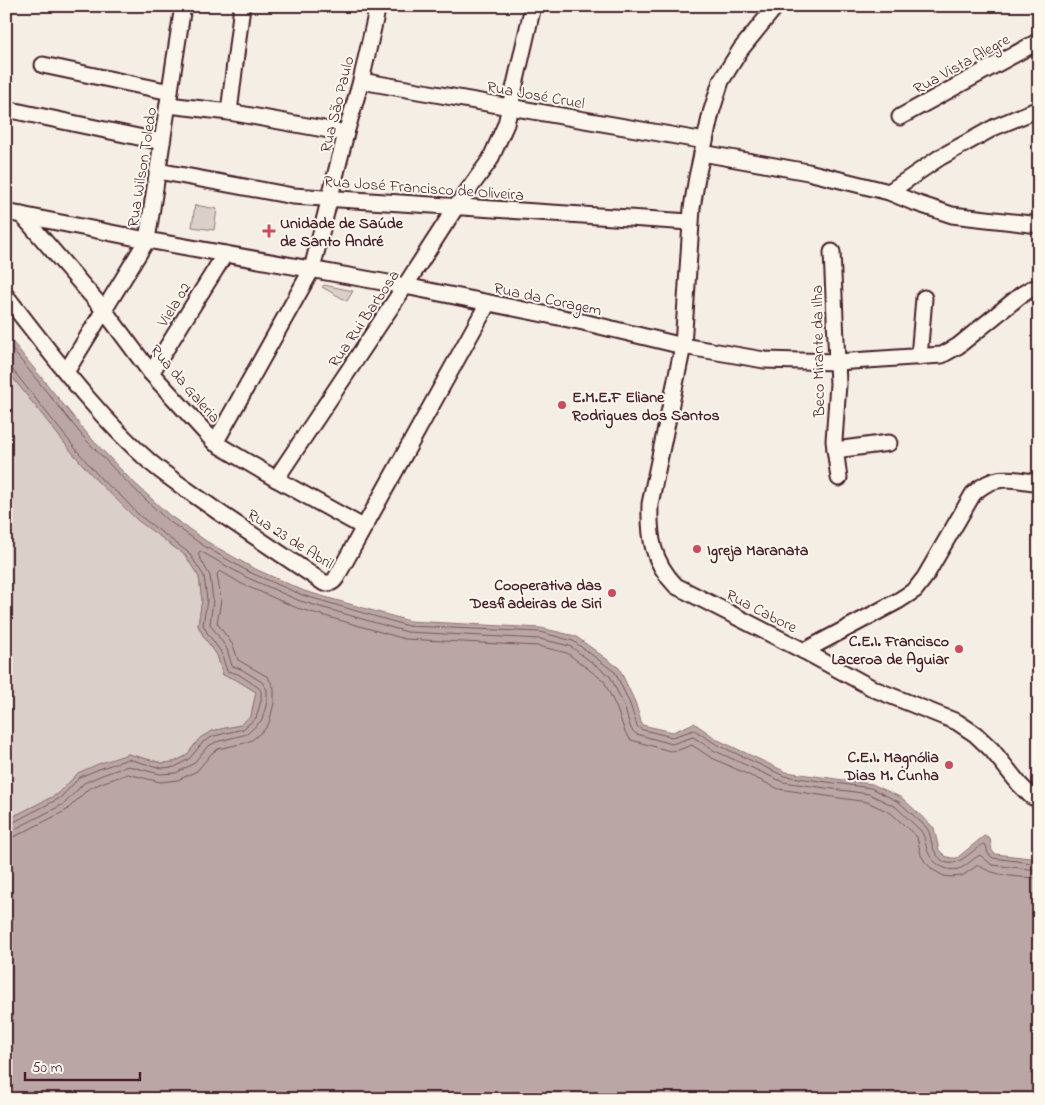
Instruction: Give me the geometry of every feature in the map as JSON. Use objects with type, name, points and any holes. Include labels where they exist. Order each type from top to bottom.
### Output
[{"type":"street","name":"Rua Wilson Toledo","points":[[66,372],[147,240],[184,6]]},
{"type":"street","points":[[229,112],[242,6]]},
{"type":"street","name":"Rua São Paulo","points":[[215,443],[312,269],[361,81],[378,6]]},
{"type":"street","name":"Rua Rui Barbosa","points":[[276,479],[456,207],[490,160],[498,145],[510,107],[533,6]]},
{"type":"street","name":"Rua Cabore","points":[[776,6],[741,49],[722,81],[711,113],[703,147],[693,195],[690,222],[683,346],[650,504],[653,548],[657,561],[664,574],[676,586],[804,651],[874,690],[957,722],[975,734],[992,750],[1020,785],[1031,796],[1039,800]]},
{"type":"street","name":"Rua Vista Alegre","points":[[900,116],[1039,41]]},
{"type":"street","points":[[43,65],[169,99],[346,133]]},
{"type":"street","name":"Rua José Cruel","points":[[361,81],[510,107],[703,147],[889,192],[952,215],[1039,226]]},
{"type":"street","points":[[6,109],[162,142]]},
{"type":"street","points":[[889,192],[947,153],[995,127],[1039,109]]},
{"type":"street","name":"Rua José Francisco de Oliveira","points":[[158,171],[293,196],[690,222]]},
{"type":"street","points":[[6,212],[147,240],[405,286]]},
{"type":"street","name":"Rua da Galeria","points":[[22,215],[104,310],[151,373],[215,443],[363,527]]},
{"type":"street","name":"Beco Mirante da Ilha","points":[[832,252],[838,398],[834,441],[839,478]]},
{"type":"street","name":"Viela 02","points":[[151,373],[225,254]]},
{"type":"street","name":"Rua da Coragem","points":[[405,286],[583,322],[683,346],[764,360],[837,362],[934,356],[949,352],[1021,294],[1031,289],[1039,288]]},
{"type":"street","name":"Rua 23 de Abril","points":[[6,296],[66,372],[120,434],[151,463],[200,499],[324,583],[335,580],[488,303]]},
{"type":"street","points":[[919,357],[924,298]]},
{"type":"street","points":[[835,450],[890,442]]},
{"type":"street","points":[[804,651],[915,590],[925,577],[973,494],[980,487],[996,479],[1039,483]]},
{"type":"shaded area","points":[[195,205],[217,209],[214,230],[192,227]]},
{"type":"shaded area","points":[[324,285],[353,291],[347,301],[322,287]]},
{"type":"shaded area","points":[[6,369],[70,450],[99,483],[168,543],[185,555],[199,577],[202,600],[198,626],[217,655],[223,675],[235,679],[256,692],[251,716],[240,725],[212,731],[200,738],[186,756],[174,762],[162,763],[128,754],[78,773],[58,794],[6,820]]},
{"type":"water","points":[[6,334],[89,436],[127,476],[169,515],[206,541],[251,567],[304,591],[409,621],[541,628],[575,636],[619,668],[635,702],[642,725],[673,732],[694,723],[718,740],[786,772],[872,784],[902,798],[934,828],[939,850],[945,856],[957,858],[984,836],[990,839],[992,851],[995,854],[1039,859],[1039,1099],[6,1099],[6,820],[58,794],[78,773],[98,764],[128,754],[162,763],[174,762],[186,756],[200,738],[212,731],[240,725],[251,716],[256,692],[235,679],[223,675],[217,655],[198,625],[202,600],[199,577],[185,555],[137,520],[99,483],[70,450],[6,369]]},
{"type":"place","name":"Unidade de Saúde de Santo André","points":[[269,231]]},
{"type":"place","name":"E.M.E.F Eliane Rodrigues dos Santos","points":[[562,405]]},
{"type":"place","name":"Igreja Maranata","points":[[697,549]]},
{"type":"place","name":"Cooperativa das Desfiadeiras de Siri","points":[[612,593]]},
{"type":"place","name":"C.E.I. Francisco Laceroa de Aguiar","points":[[959,649]]},
{"type":"place","name":"C.E.I. Magnólia Dias M. Cunha","points":[[949,765]]}]
